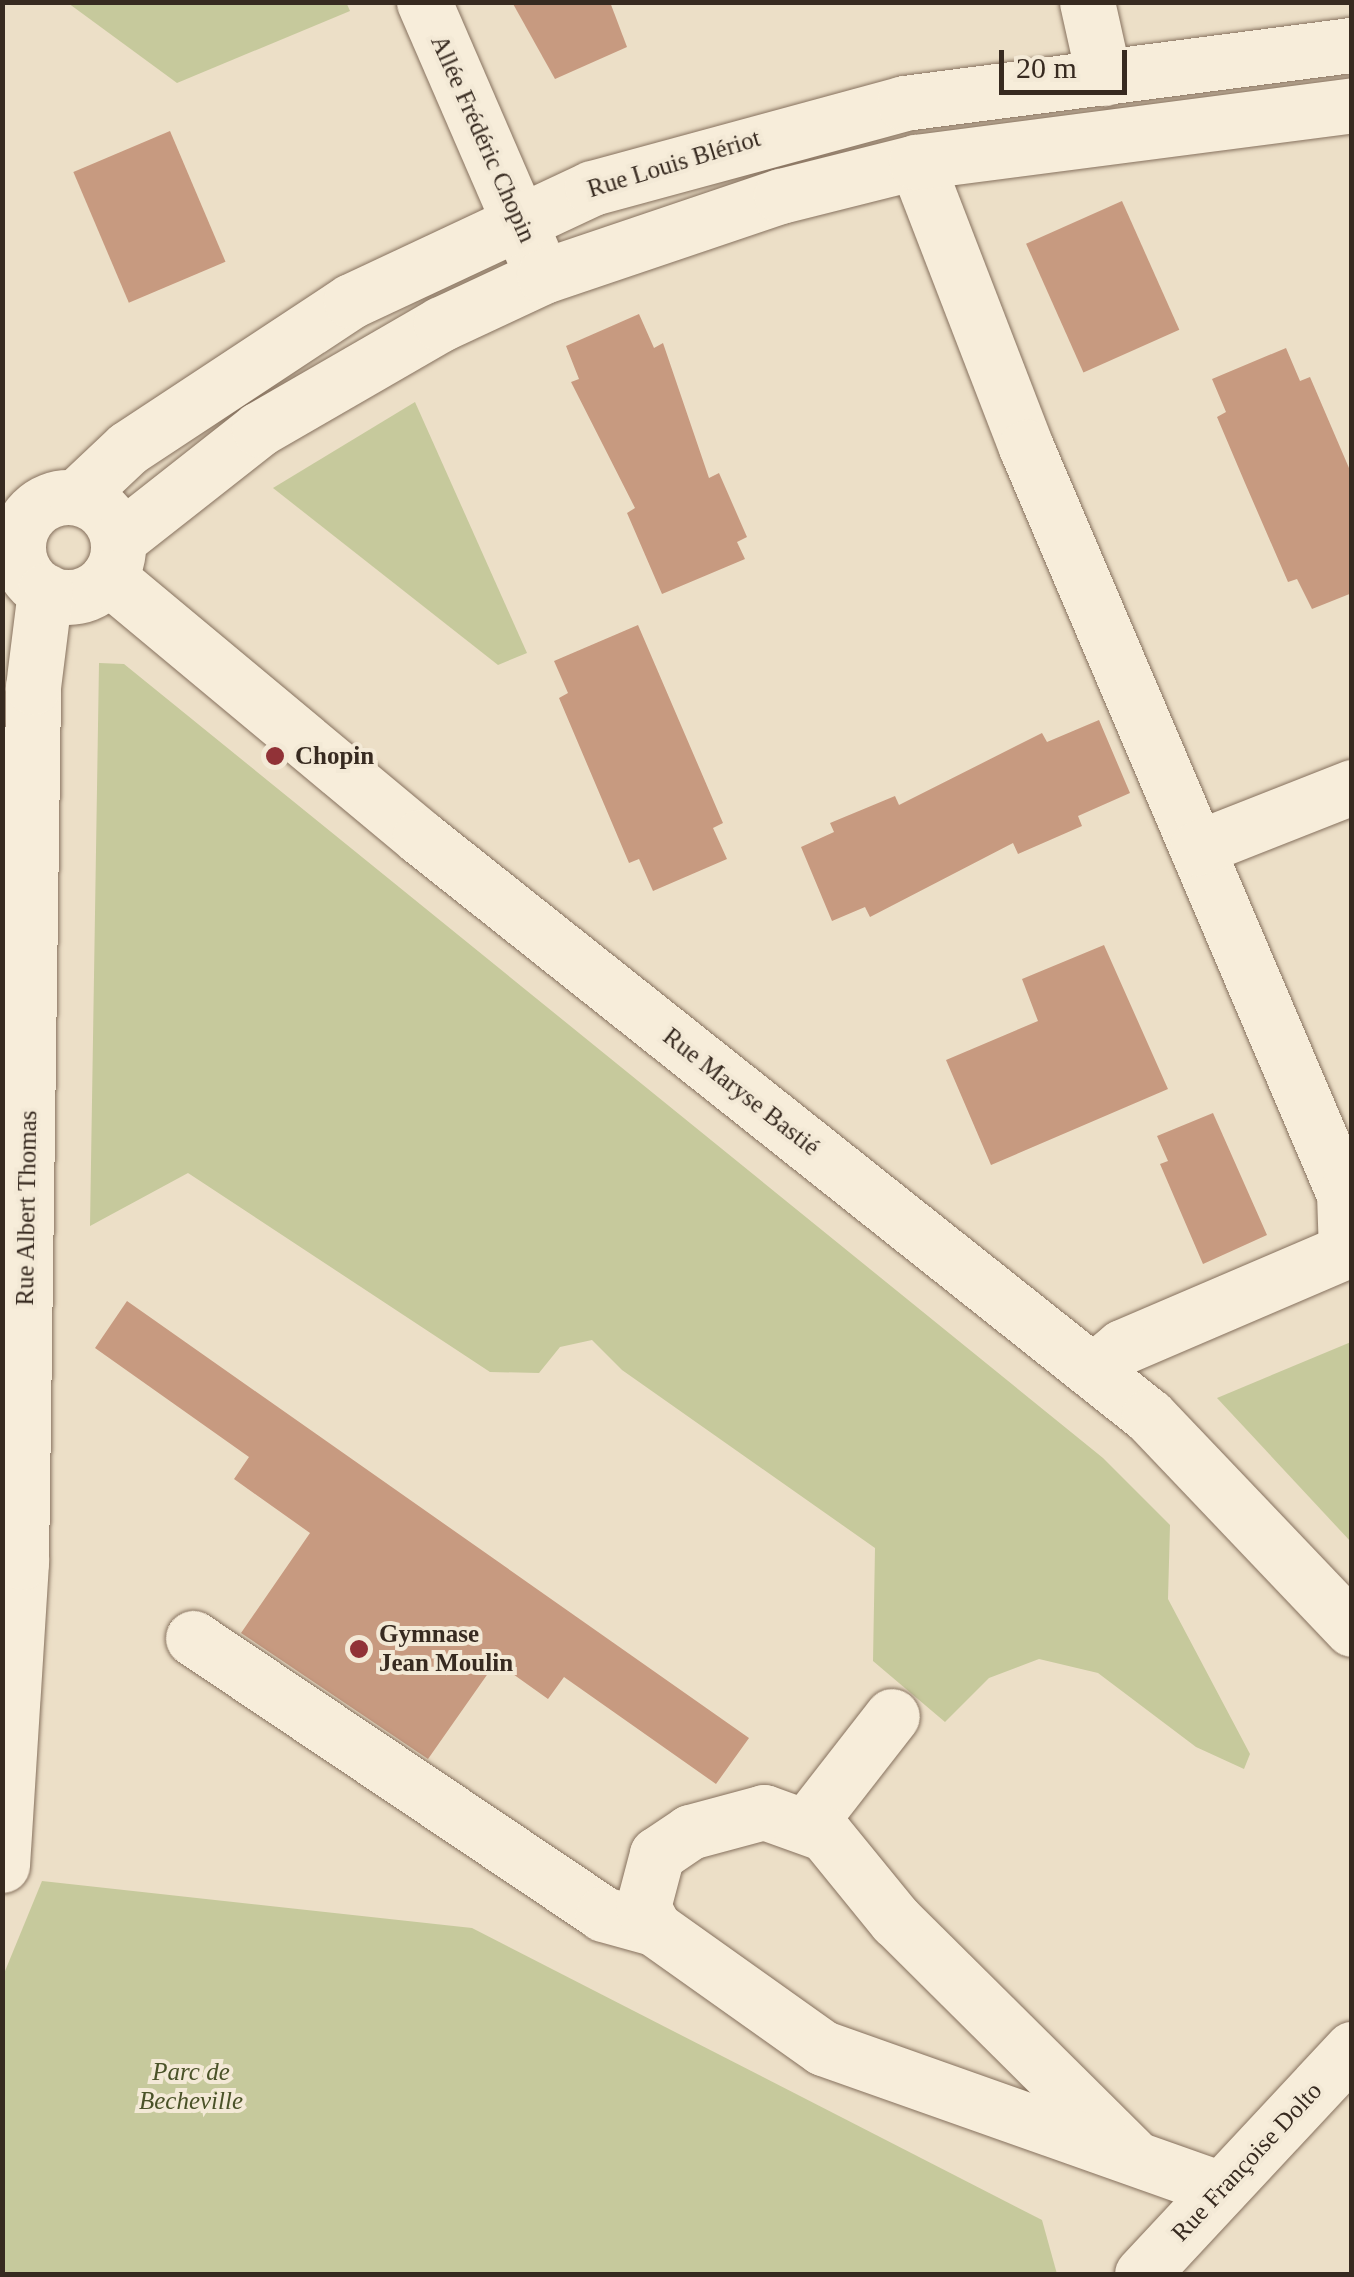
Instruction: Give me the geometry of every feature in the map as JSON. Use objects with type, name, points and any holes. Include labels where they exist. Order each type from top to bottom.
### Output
[{"type":"street","name":"Allée Frédéric Chopin","points":[[424,2],[544,276]]},
{"type":"street","points":[[1087,2],[1104,78]]},
{"type":"street","name":"Rue Louis Blériot","points":[[30,535],[128,448],[248,364],[351,301],[516,218],[823,120],[1352,46]]},
{"type":"street","points":[[30,535],[72,598],[258,430],[544,276],[781,196],[916,162],[1352,105]]},
{"type":"street","points":[[916,162],[1026,447],[1344,1194],[1346,1251],[1122,1347],[1092,1371]]},
{"type":"street","name":"Rue Maryse Bastié","points":[[30,535],[111,520],[113,559],[406,826],[1149,1416],[1352,1629]]},
{"type":"street","name":"Rue Albert Thomas","points":[[2,1864],[20,1562],[15,1029],[33,687],[30,535]]},
{"type":"street","points":[[1197,848],[1352,787]]},
{"type":"street","points":[[193,1638],[602,1914],[654,1928],[823,2048],[1029,2128],[1130,2153],[1221,2190]]},
{"type":"street","points":[[807,1825],[892,1716]]},
{"type":"street","points":[[654,1928],[643,1907],[657,1854],[735,1816],[764,1812],[807,1825],[825,1834],[896,1921],[1130,2153]]},
{"type":"street","name":"Rue Françoise Dolto","points":[[1142,2274],[1352,2049]]},
{"type":"green space","points":[[346,2],[350,11],[177,83],[68,3]]},
{"type":"green space","points":[[415,402],[527,653],[498,665],[273,488]]},
{"type":"green space","points":[[99,663],[124,664],[1103,1458],[1170,1525],[1168,1599],[1250,1754],[1244,1769],[1196,1747],[1098,1673],[1039,1659],[989,1678],[945,1722],[873,1661],[875,1548],[622,1370],[592,1340],[560,1347],[539,1373],[490,1372],[188,1173],[90,1226]]},
{"type":"green space","points":[[1351,1342],[1351,1542],[1217,1398]]},
{"type":"green space","name":"Parc de Becheville","points":[[42,1881],[472,1928],[1042,2220],[1057,2274],[3,2274],[3,1976]]},
{"type":"building","points":[[512,2],[610,2],[627,47],[555,79]]},
{"type":"building","points":[[170,131],[225,262],[129,303],[73,172]]},
{"type":"building","points":[[1122,201],[1179,330],[1083,373],[1026,244]]},
{"type":"building","points":[[639,314],[654,348],[663,343],[709,478],[719,473],[747,537],[737,542],[745,559],[662,594],[627,513],[635,508],[571,382],[579,379],[566,346]]},
{"type":"building","points":[[1286,348],[1300,381],[1310,377],[1352,475],[1352,593],[1312,609],[1297,579],[1288,582],[1217,417],[1226,412],[1212,379]]},
{"type":"building","points":[[638,625],[723,823],[713,828],[727,859],[653,891],[639,859],[629,863],[559,698],[568,693],[554,661]]},
{"type":"building","points":[[1099,720],[1130,793],[1078,816],[1082,826],[1018,854],[1013,843],[870,917],[865,907],[832,921],[801,847],[834,832],[830,823],[895,796],[899,805],[1042,733],[1047,742]]},
{"type":"building","points":[[1104,945],[1168,1089],[991,1165],[946,1060],[1038,1021],[1022,979]]},
{"type":"building","points":[[1213,1113],[1267,1235],[1203,1264],[1160,1164],[1168,1161],[1157,1136]]},
{"type":"building","points":[[127,1301],[749,1738],[716,1784],[564,1677],[548,1699],[496,1662],[428,1759],[241,1633],[310,1533],[234,1479],[249,1457],[95,1348]]},
{"type":"place","name":"Chopin","points":[[275,756]]},
{"type":"place","name":"Gymnase Jean Moulin","points":[[359,1649]]}]
